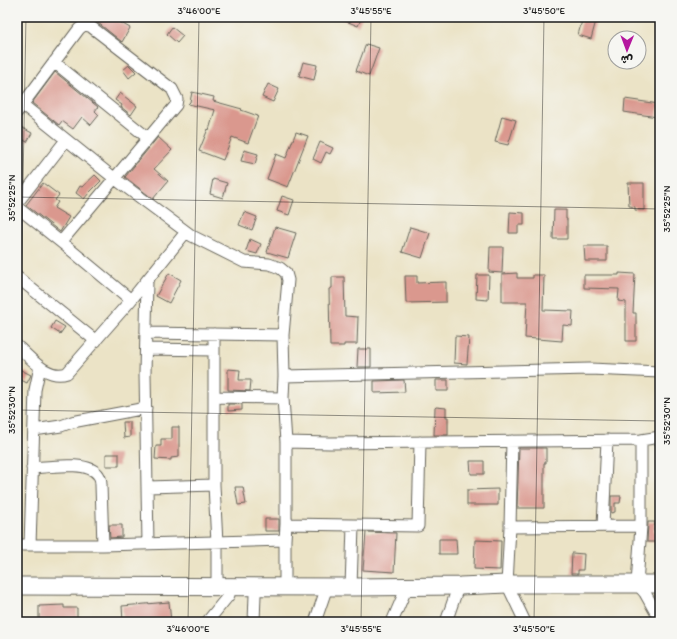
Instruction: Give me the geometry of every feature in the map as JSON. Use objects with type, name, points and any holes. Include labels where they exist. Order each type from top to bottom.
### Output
[{"type":"main road","points":[[17,586],[223,591],[255,595],[325,591],[509,588],[648,590],[660,584]]},
{"type":"main road","points":[[17,596],[223,591],[285,587],[325,591],[351,587],[407,590]]},
{"type":"street","points":[[61,242],[114,178],[176,105],[177,99],[172,89],[90,26],[84,26],[79,29],[20,109],[66,140],[114,178],[186,232],[244,262],[269,264],[280,268],[286,273],[288,280],[283,335],[283,398],[286,442],[286,524],[284,540],[285,587]]},
{"type":"street","points":[[54,62],[148,138]]},
{"type":"street","points":[[17,203],[66,140]]},
{"type":"street","points":[[17,207],[131,300]]},
{"type":"street","points":[[17,346],[40,367],[49,373],[62,375],[67,373],[131,300],[186,232]]},
{"type":"street","points":[[17,277],[96,341]]},
{"type":"street","points":[[147,280],[146,408],[148,544]]},
{"type":"street","points":[[147,333],[283,335]]},
{"type":"street","points":[[207,622],[223,591],[217,543],[214,485],[214,334]]},
{"type":"street","points":[[146,349],[214,350]]},
{"type":"street","points":[[30,545],[35,390],[40,367]]},
{"type":"street","points":[[284,376],[590,369],[660,372]]},
{"type":"street","points":[[214,397],[283,398]]},
{"type":"street","points":[[34,430],[61,426],[72,422],[146,408]]},
{"type":"street","points":[[286,442],[512,442],[641,440],[660,437]]},
{"type":"street","points":[[603,526],[607,440]]},
{"type":"street","points":[[641,440],[641,526],[648,590],[660,620]]},
{"type":"street","points":[[286,524],[418,526],[420,442]]},
{"type":"street","points":[[512,442],[509,588],[524,622]]},
{"type":"street","points":[[32,468],[81,466],[96,472],[100,477],[101,485],[103,545]]},
{"type":"street","points":[[148,487],[214,485]]},
{"type":"street","points":[[351,587],[353,526]]},
{"type":"street","points":[[510,527],[641,526]]},
{"type":"street","points":[[17,545],[217,543],[284,540]]},
{"type":"street","points":[[446,622],[458,589]]},
{"type":"street","points":[[392,622],[407,590]]},
{"type":"street","points":[[315,622],[325,591]]},
{"type":"street","points":[[254,622],[255,595]]},
{"type":"building","points":[[101,17],[111,17],[130,28],[122,42],[97,22]]},
{"type":"building","points":[[336,17],[362,17],[358,26]]},
{"type":"building","points":[[583,17],[597,17],[591,39],[578,35]]},
{"type":"building","points":[[172,27],[183,36],[177,43],[167,34]]},
{"type":"building","points":[[366,44],[379,48],[369,76],[356,71]]},
{"type":"building","points":[[303,62],[317,65],[314,80],[299,76]]},
{"type":"building","points":[[129,65],[136,72],[129,78],[123,70]]},
{"type":"building","points":[[55,72],[98,107],[95,111],[99,115],[91,125],[82,117],[73,129],[62,121],[59,125],[32,103]]},
{"type":"building","points":[[268,84],[279,89],[273,102],[262,97]]},
{"type":"building","points":[[192,92],[214,97],[213,101],[242,109],[241,110],[258,116],[248,143],[232,137],[223,160],[199,151],[208,129],[209,130],[215,110],[188,104],[190,102]]},
{"type":"building","points":[[120,93],[137,106],[131,115],[115,100]]},
{"type":"building","points":[[625,99],[659,104],[657,117],[624,112]]},
{"type":"building","points":[[502,116],[516,120],[508,145],[495,142]]},
{"type":"building","points":[[17,125],[32,133],[27,142],[17,136]]},
{"type":"building","points":[[296,132],[308,136],[288,187],[267,179],[276,154],[286,158]]},
{"type":"building","points":[[158,137],[172,150],[154,169],[168,181],[153,199],[125,177]]},
{"type":"building","points":[[320,142],[333,148],[330,154],[326,152],[321,163],[313,159]]},
{"type":"building","points":[[244,150],[258,154],[255,164],[241,161]]},
{"type":"building","points":[[95,175],[101,181],[84,199],[76,193],[80,186],[82,187]]},
{"type":"building","points":[[213,179],[227,183],[223,198],[210,194]]},
{"type":"building","points":[[43,183],[59,195],[55,200],[58,202],[54,208],[69,217],[60,232],[26,205]]},
{"type":"building","points":[[628,183],[644,183],[644,210],[635,210],[635,207],[629,206]]},
{"type":"building","points":[[282,196],[294,200],[289,215],[277,211]]},
{"type":"building","points":[[554,210],[566,210],[567,239],[553,239]]},
{"type":"building","points":[[244,212],[257,217],[252,230],[239,225]]},
{"type":"building","points":[[510,212],[524,213],[524,225],[518,225],[518,233],[509,233]]},
{"type":"building","points":[[275,227],[296,233],[288,258],[267,252]]},
{"type":"building","points":[[410,227],[430,233],[422,258],[402,252]]},
{"type":"building","points":[[250,239],[261,244],[257,254],[246,251]]},
{"type":"building","points":[[584,246],[607,246],[607,261],[585,261]]},
{"type":"building","points":[[490,247],[503,247],[502,273],[489,272]]},
{"type":"building","points":[[169,273],[181,280],[169,303],[156,296]]},
{"type":"building","points":[[517,273],[517,278],[533,278],[533,275],[544,275],[543,310],[573,311],[572,326],[563,325],[562,341],[525,338],[527,302],[502,302],[502,274]]},
{"type":"building","points":[[619,273],[635,274],[633,313],[636,313],[636,341],[626,341],[626,302],[618,301],[619,289],[584,288],[584,275],[619,275]]},
{"type":"building","points":[[477,275],[489,275],[488,300],[476,299]]},
{"type":"building","points":[[405,276],[417,276],[417,283],[446,282],[446,302],[406,303]]},
{"type":"building","points":[[332,277],[344,277],[345,316],[358,317],[357,344],[330,346],[329,289],[332,288]]},
{"type":"building","points":[[55,321],[65,327],[60,334],[51,328]]},
{"type":"building","points":[[455,336],[469,337],[467,364],[454,363]]},
{"type":"building","points":[[358,349],[371,349],[371,367],[357,367]]},
{"type":"building","points":[[17,368],[31,375],[27,383],[17,378]]},
{"type":"building","points":[[228,369],[240,370],[239,380],[251,380],[250,391],[228,390]]},
{"type":"building","points":[[404,380],[405,392],[374,393],[374,381]]},
{"type":"building","points":[[436,380],[448,380],[448,391],[436,391]]},
{"type":"building","points":[[228,404],[242,404],[242,410],[228,411]]},
{"type":"building","points":[[436,407],[446,408],[446,417],[448,417],[448,435],[434,435]]},
{"type":"building","points":[[123,422],[130,422],[130,437],[124,438]]},
{"type":"building","points":[[172,427],[179,427],[179,457],[171,458],[171,460],[155,459],[156,446],[161,446],[161,439],[172,439]]},
{"type":"building","points":[[519,448],[546,448],[546,463],[544,463],[544,508],[517,508]]},
{"type":"building","points":[[106,454],[119,454],[119,466],[106,466]]},
{"type":"building","points":[[470,461],[484,461],[484,474],[471,474]]},
{"type":"building","points":[[235,487],[243,487],[246,504],[238,505]]},
{"type":"building","points":[[498,489],[498,505],[467,505],[467,490]]},
{"type":"building","points":[[611,496],[621,496],[620,503],[615,503],[615,512],[611,513]]},
{"type":"building","points":[[265,519],[279,519],[279,531],[265,531]]},
{"type":"building","points":[[648,522],[655,522],[654,531],[660,532],[660,542],[647,542]]},
{"type":"building","points":[[109,525],[122,525],[122,537],[110,538]]},
{"type":"building","points":[[366,532],[396,533],[394,572],[363,570]]},
{"type":"building","points":[[439,539],[456,539],[457,554],[439,554]]},
{"type":"building","points":[[475,540],[501,541],[500,570],[474,569]]},
{"type":"building","points":[[572,553],[584,554],[583,570],[578,570],[578,574],[571,574]]},
{"type":"building","points":[[169,602],[171,622],[123,622],[122,606]]},
{"type":"building","points":[[64,605],[64,608],[77,608],[77,622],[39,622],[39,606]]}]
